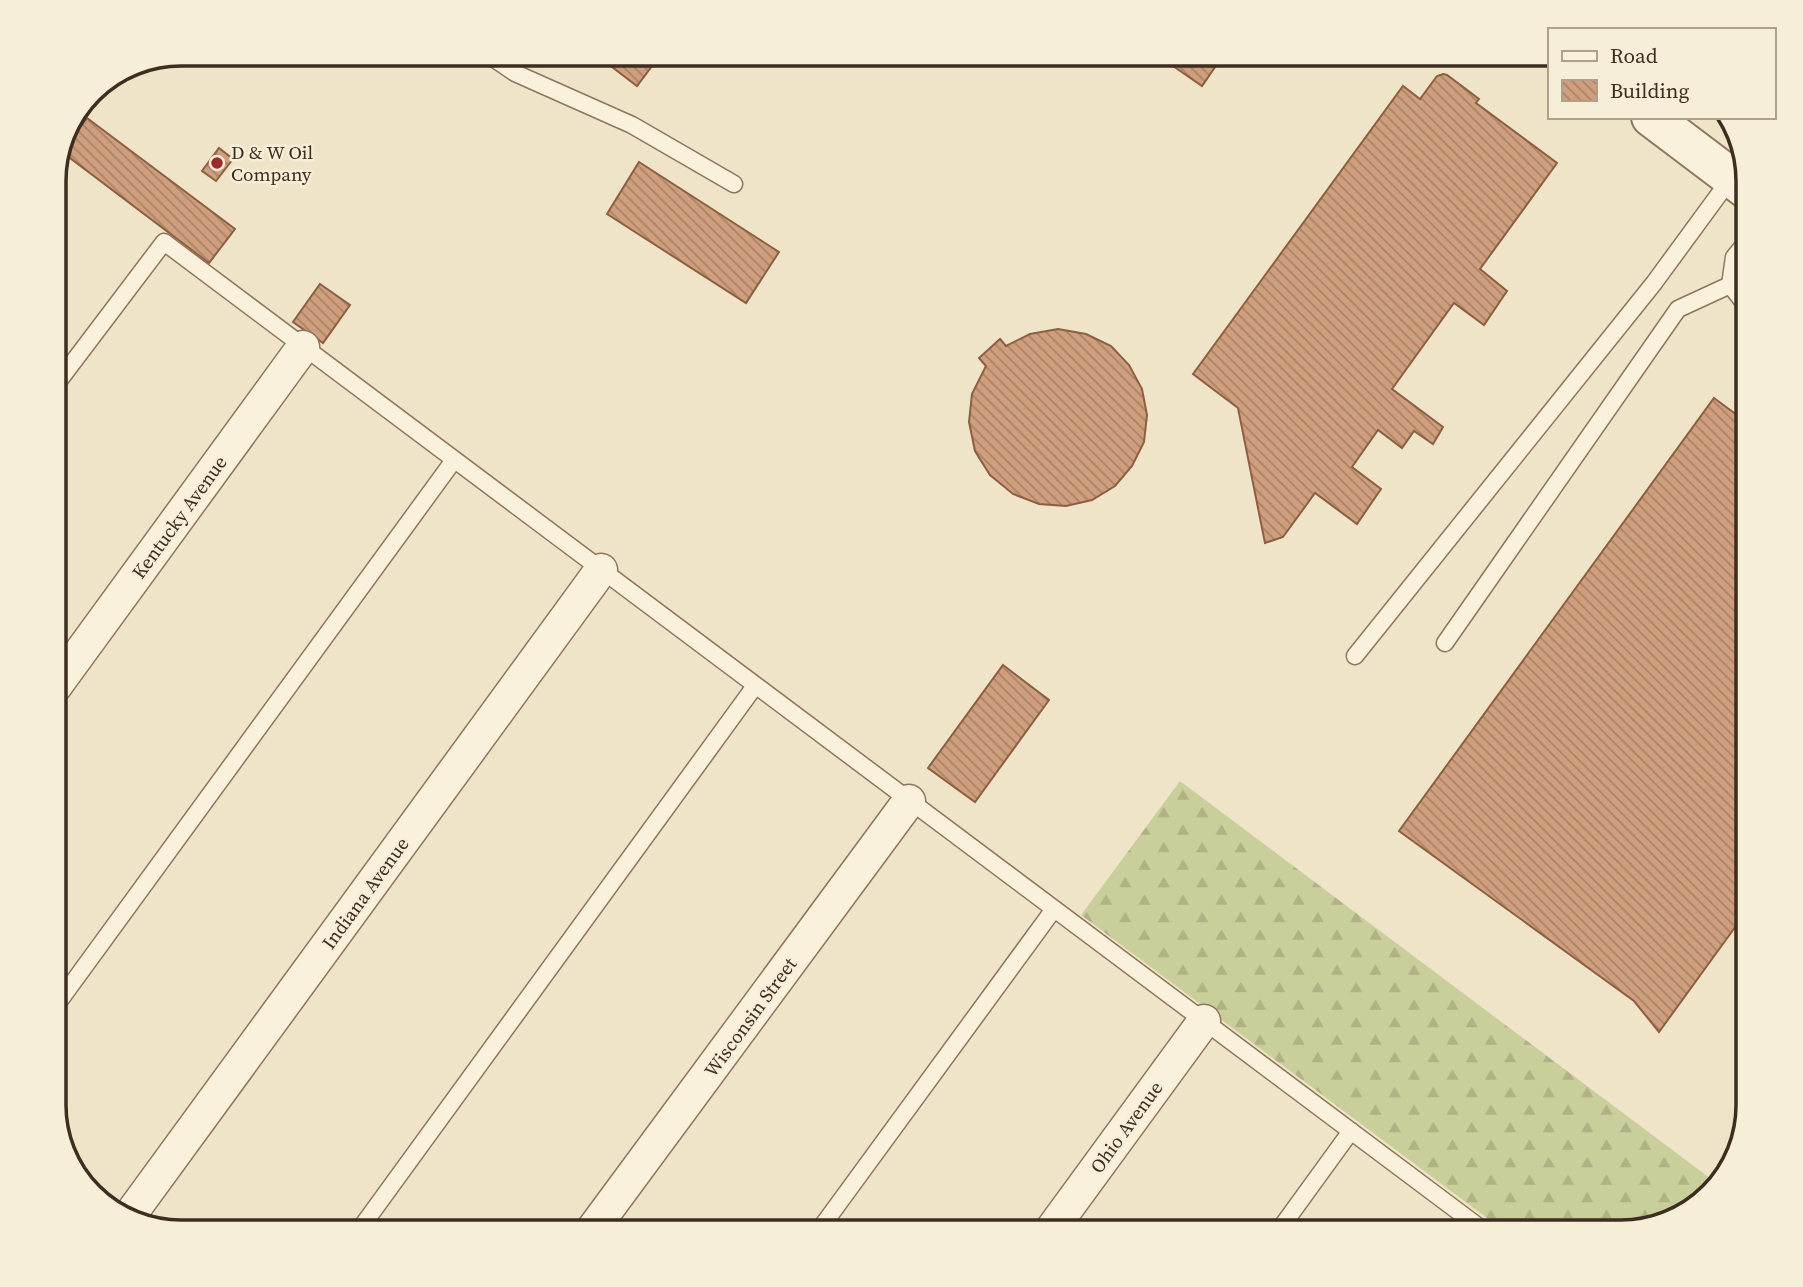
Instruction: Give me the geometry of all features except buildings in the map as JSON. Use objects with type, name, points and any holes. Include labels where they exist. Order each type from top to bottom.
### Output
[{"type":"street","points":[[1654,119],[1736,182]]},
{"type":"street","name":"Kentucky Avenue","points":[[67,671],[303,347]]},
{"type":"street","name":"Indiana Avenue","points":[[134,1210],[601,570]]},
{"type":"street","name":"Wisconsin Street","points":[[600,1220],[909,801]]},
{"type":"street","name":"Ohio Avenue","points":[[1059,1220],[1204,1021]]},
{"type":"lane","points":[[505,66],[632,125],[734,184]]},
{"type":"lane","points":[[1355,656],[1654,283],[1736,190]]},
{"type":"lane","points":[[67,370],[164,242],[1470,1220]]},
{"type":"lane","points":[[1736,255],[1730,285],[1736,293]]},
{"type":"lane","points":[[1445,643],[1678,309],[1730,285]]},
{"type":"lane","points":[[67,989],[454,460]]},
{"type":"lane","points":[[366,1220],[755,685]]},
{"type":"lane","points":[[827,1220],[1054,909]]},
{"type":"lane","points":[[1286,1220],[1351,1131]]},
{"type":"green space","points":[[1180,781],[1710,1178],[1697,1192],[1672,1209],[1636,1220],[1490,1220],[1081,915]]},
{"type":"place","name":"D & W Oil Company","points":[[217,163]]}]
